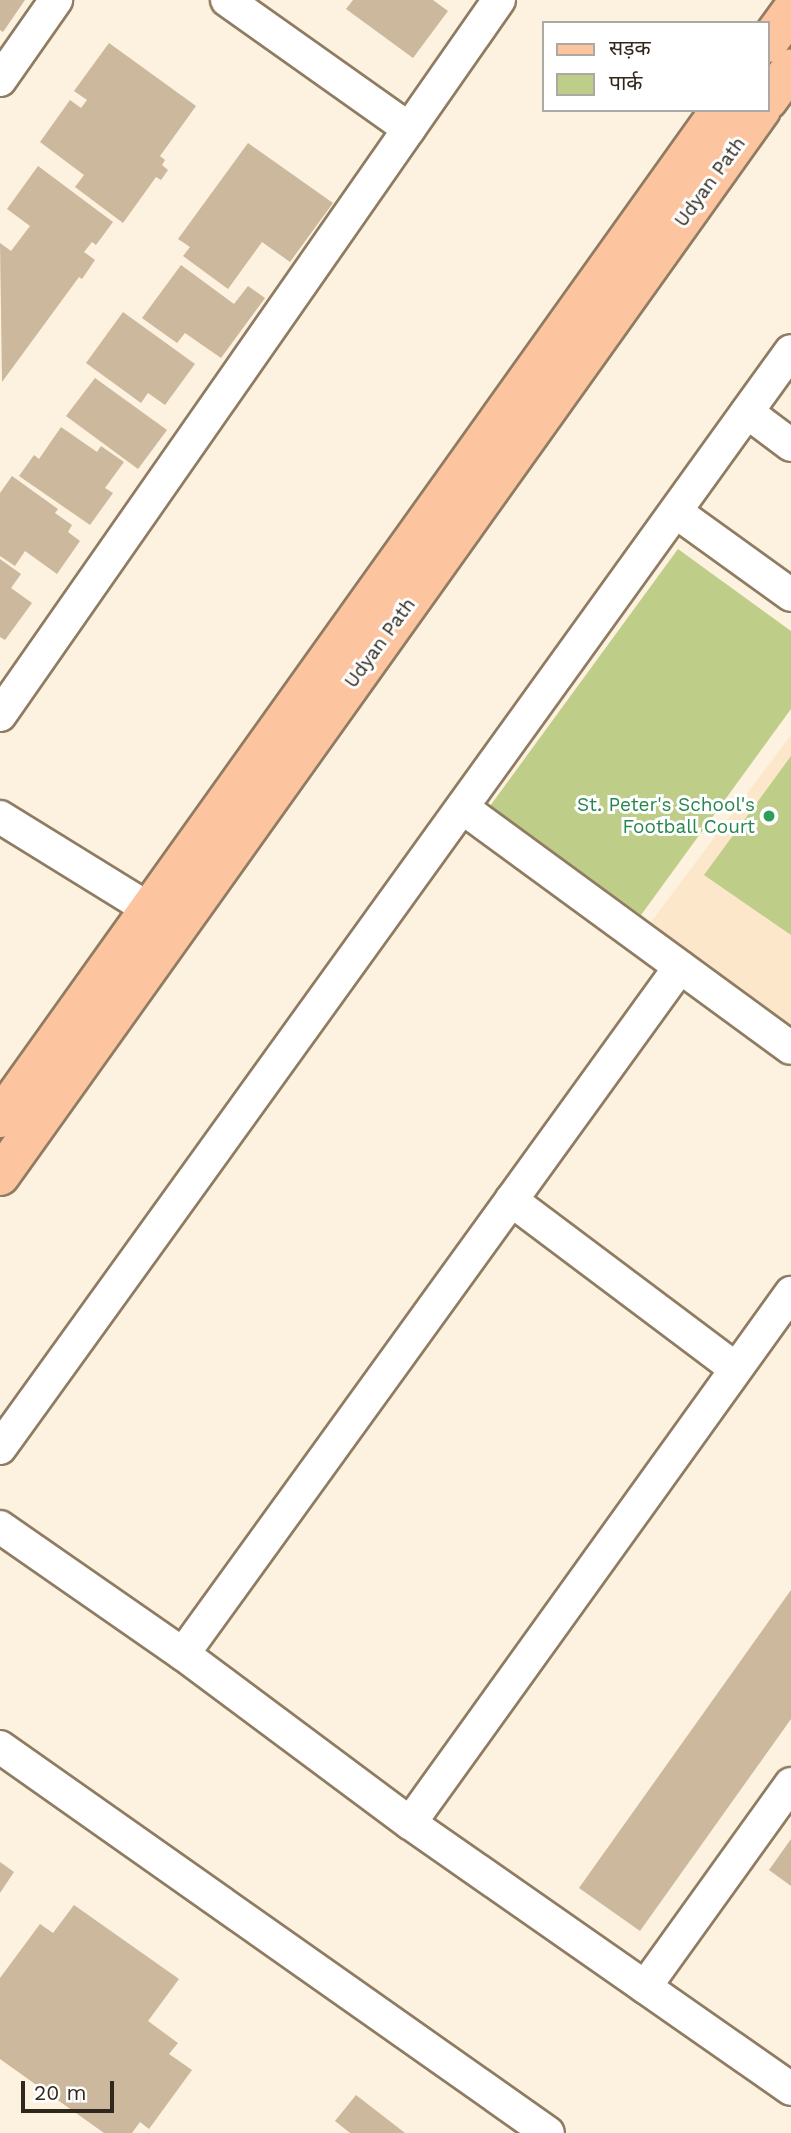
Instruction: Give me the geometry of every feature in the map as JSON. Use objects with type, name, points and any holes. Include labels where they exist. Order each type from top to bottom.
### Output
[{"type":"main road","points":[[770,40],[791,11]]},
{"type":"main road","points":[[770,97],[791,68]]},
{"type":"main road","name":"Udyan Path","points":[[0,1118],[719,112]]},
{"type":"main road","name":"Udyan Path","points":[[0,1176],[760,112]]},
{"type":"street","points":[[0,80],[56,0]]},
{"type":"street","points":[[226,0],[409,129]]},
{"type":"street","points":[[3,704],[499,0]]},
{"type":"street","points":[[0,1448],[791,351]]},
{"type":"street","points":[[747,412],[791,444]]},
{"type":"street","points":[[676,512],[791,595]]},
{"type":"street","points":[[463,808],[791,1048]]},
{"type":"street","points":[[0,817],[149,909]]},
{"type":"street","points":[[183,1654],[680,967]]},
{"type":"street","points":[[511,1200],[735,1368]]},
{"type":"street","points":[[410,1823],[791,1293]]},
{"type":"street","points":[[0,1527],[183,1654],[410,1823],[791,2089]]},
{"type":"street","points":[[0,1747],[548,2133]]},
{"type":"street","points":[[645,1987],[791,1784]]},
{"type":"shaded area","points":[[791,735],[791,1027],[651,922]]},
{"type":"green space","points":[[678,549],[791,631],[791,709],[641,915],[490,806]]},
{"type":"green space","name":"St. Peter's School's Football Court","points":[[791,756],[791,935],[704,875]]},
{"type":"building","points":[[0,0],[25,0],[3,32],[0,30]]},
{"type":"building","points":[[353,0],[433,0],[448,11],[413,58],[346,9]]},
{"type":"building","points":[[109,43],[196,106],[160,156],[165,160],[162,165],[168,170],[161,180],[156,177],[123,223],[75,187],[84,175],[40,142],[70,100],[81,108],[87,100],[74,91]]},
{"type":"building","points":[[248,143],[333,203],[290,262],[262,242],[228,289],[183,256],[190,247],[178,239]]},
{"type":"building","points":[[38,166],[113,222],[96,245],[92,242],[84,252],[95,260],[82,279],[79,277],[2,382],[0,243],[11,251],[30,226],[7,209]]},
{"type":"building","points":[[181,265],[234,304],[248,286],[265,298],[221,358],[185,333],[177,343],[142,318]]},
{"type":"building","points":[[123,312],[195,364],[165,405],[148,393],[141,403],[86,363]]},
{"type":"building","points":[[95,378],[167,430],[138,469],[66,416]]},
{"type":"building","points":[[61,427],[97,452],[101,446],[124,462],[105,488],[113,493],[90,525],[19,476],[34,455],[39,459]]},
{"type":"building","points":[[12,476],[58,509],[55,513],[72,525],[68,532],[80,541],[57,574],[25,551],[15,566],[0,556],[0,493]]},
{"type":"building","points":[[0,559],[21,574],[11,588],[32,603],[5,640],[0,637]]},
{"type":"building","points":[[791,1590],[791,1719],[640,1931],[579,1888]]},
{"type":"building","points":[[791,1839],[791,1886],[769,1870]]},
{"type":"building","points":[[0,1862],[14,1872],[0,1893]]},
{"type":"building","points":[[74,1905],[179,1979],[148,2021],[178,2043],[169,2054],[192,2070],[149,2129],[140,2122],[132,2133],[104,2133],[0,2059],[0,1978],[40,1924],[53,1933]]},
{"type":"building","points":[[356,2095],[405,2133],[350,2133],[335,2121]]},
{"type":"place","name":"St. Peter's School's Football Court","points":[[769,816]]}]
